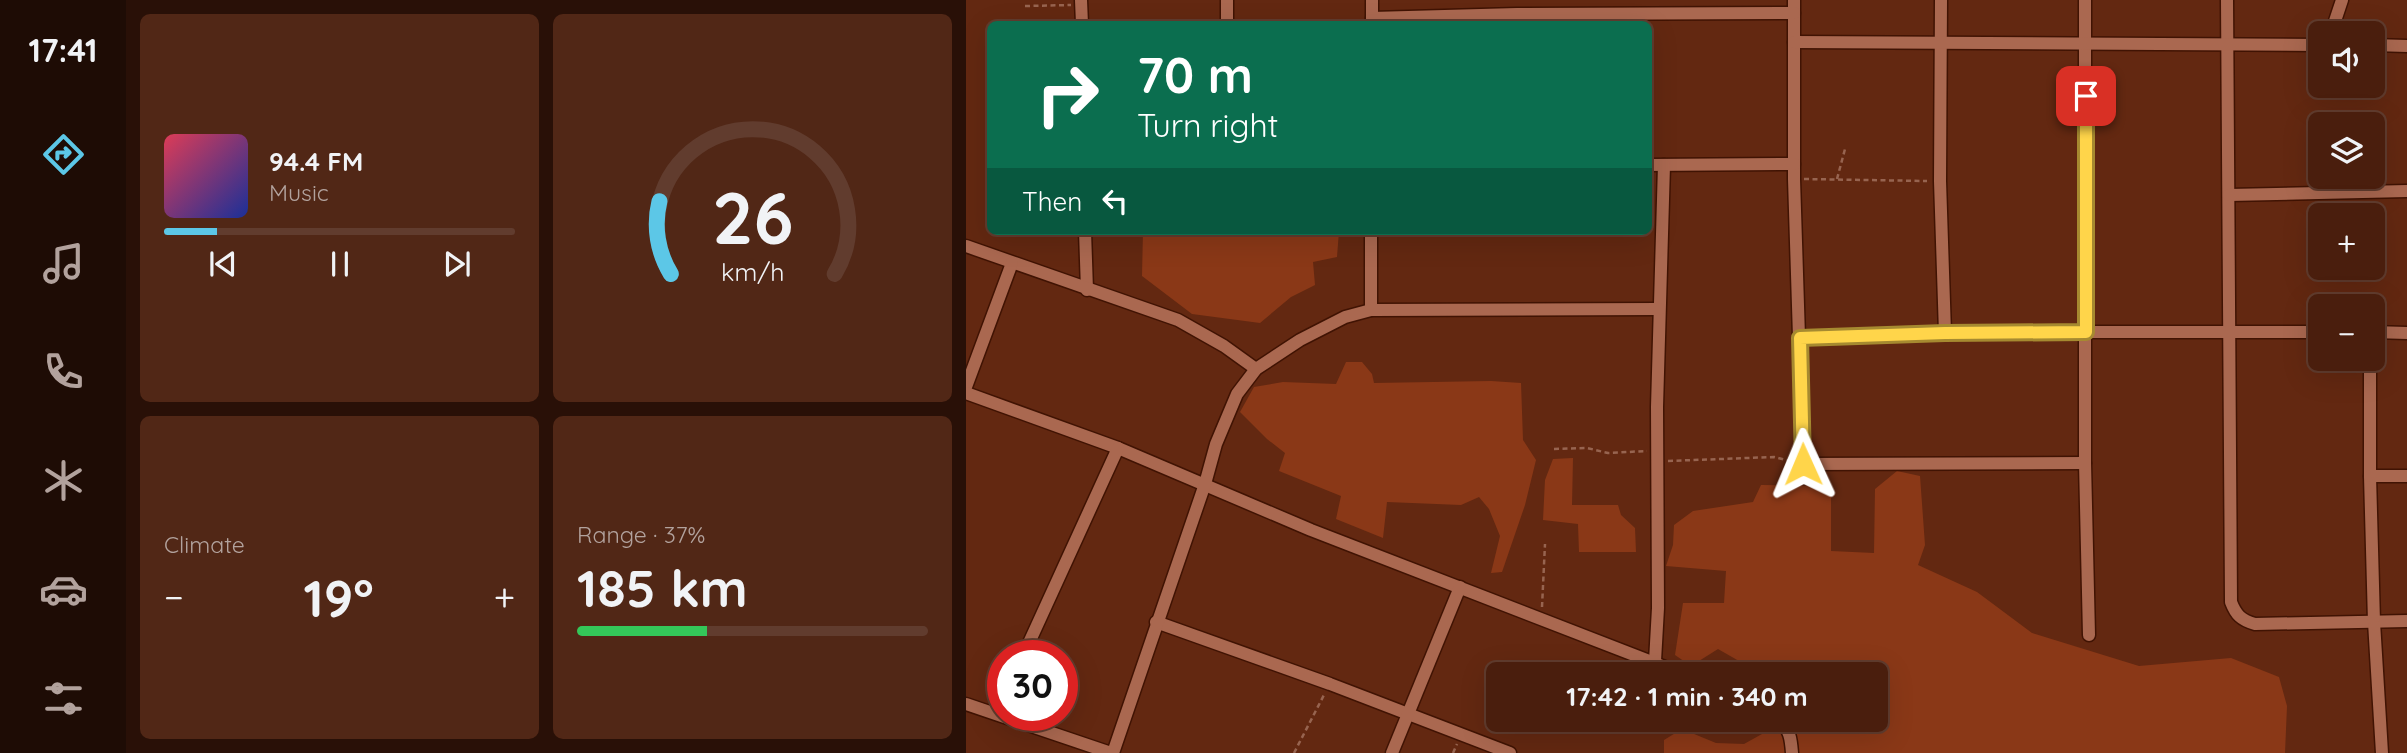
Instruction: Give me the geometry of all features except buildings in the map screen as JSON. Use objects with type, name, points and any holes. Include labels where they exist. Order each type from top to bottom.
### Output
[{"type":"street","points":[[1227,0],[1227,21]]},
{"type":"street","points":[[1373,0],[1372,21],[1517,14],[1638,20],[1794,6],[1794,179],[1803,464],[2085,463]]},
{"type":"street","points":[[1517,0],[1517,14]]},
{"type":"street","points":[[1941,0],[1940,181],[1945,333]]},
{"type":"street","points":[[2085,0],[2085,463],[2089,635]]},
{"type":"street","points":[[2227,0],[2231,602],[2234,612],[2242,620],[2255,624],[2407,621]]},
{"type":"street","points":[[2334,21],[2342,0]]},
{"type":"street","points":[[1081,2],[1082,21]]},
{"type":"street","points":[[1794,42],[2308,44]]},
{"type":"street","points":[[2385,45],[2407,46]]},
{"type":"street","points":[[1652,165],[1794,163]]},
{"type":"street","points":[[966,393],[1118,448],[1311,530],[1655,661],[1659,309],[1664,165]]},
{"type":"street","points":[[2229,195],[2407,191]]},
{"type":"street","points":[[1085,235],[1087,290]]},
{"type":"street","points":[[1371,235],[1371,310]]},
{"type":"street","points":[[966,246],[1178,320],[1224,346],[1256,369]]},
{"type":"street","points":[[966,387],[1012,263]]},
{"type":"street","points":[[1045,731],[1112,753],[1205,484],[1216,444],[1237,394],[1256,369],[1323,327],[1371,310],[1659,309]]},
{"type":"street","points":[[1800,338],[1945,333],[2308,332]]},
{"type":"street","points":[[2385,332],[2407,333]]},
{"type":"street","points":[[2370,371],[2374,622],[2382,753]]},
{"type":"street","points":[[1030,640],[1118,448]]},
{"type":"street","points":[[2370,476],[2407,477]]},
{"type":"street","points":[[1392,753],[1460,587]]},
{"type":"street","points":[[1156,622],[1330,684],[1510,753]]},
{"type":"street","points":[[966,704],[987,711]]},
{"type":"street","points":[[1789,732],[1792,753]]},
{"type":"path","points":[[1025,6],[1081,2]]},
{"type":"path","points":[[1837,179],[1845,149]]},
{"type":"path","points":[[1794,179],[1940,181]]},
{"type":"path","points":[[1554,449],[1587,448],[1608,453],[1657,456],[1774,457],[1803,464]]},
{"type":"path","points":[[1542,620],[1545,544]]},
{"type":"path","points":[[1294,753],[1330,684]]},
{"type":"shaded area","points":[[1143,235],[1339,235],[1337,257],[1313,262],[1315,285],[1291,297],[1260,323],[1192,314],[1142,276]]},
{"type":"shaded area","points":[[1346,362],[1362,362],[1372,374],[1374,383],[1521,383],[1523,440],[1536,460],[1525,505],[1502,572],[1491,573],[1500,536],[1489,509],[1479,497],[1461,505],[1387,502],[1383,538],[1336,519],[1341,496],[1279,471],[1285,453],[1240,412],[1254,387],[1283,382],[1336,384]]},
{"type":"shaded area","points":[[1573,458],[1572,505],[1618,505],[1621,515],[1635,528],[1636,552],[1579,552],[1578,524],[1543,520],[1545,480],[1553,459]]},
{"type":"shaded area","points":[[1897,471],[1920,476],[1925,545],[1918,565],[1977,592],[2032,633],[2139,666],[2231,658],[2279,677],[2287,706],[2285,753],[1664,753],[1664,740],[1677,732],[1689,732],[1716,743],[1744,744],[1766,732],[1888,732],[1888,662],[1740,662],[1718,649],[1697,662],[1685,662],[1675,655],[1683,603],[1724,603],[1726,571],[1666,566],[1673,545],[1674,525],[1693,511],[1753,502],[1761,485],[1831,486],[1831,551],[1874,553],[1875,489]]},
{"type":"route","points":[[1803,464],[1800,338],[2086,332],[2086,96]]}]
